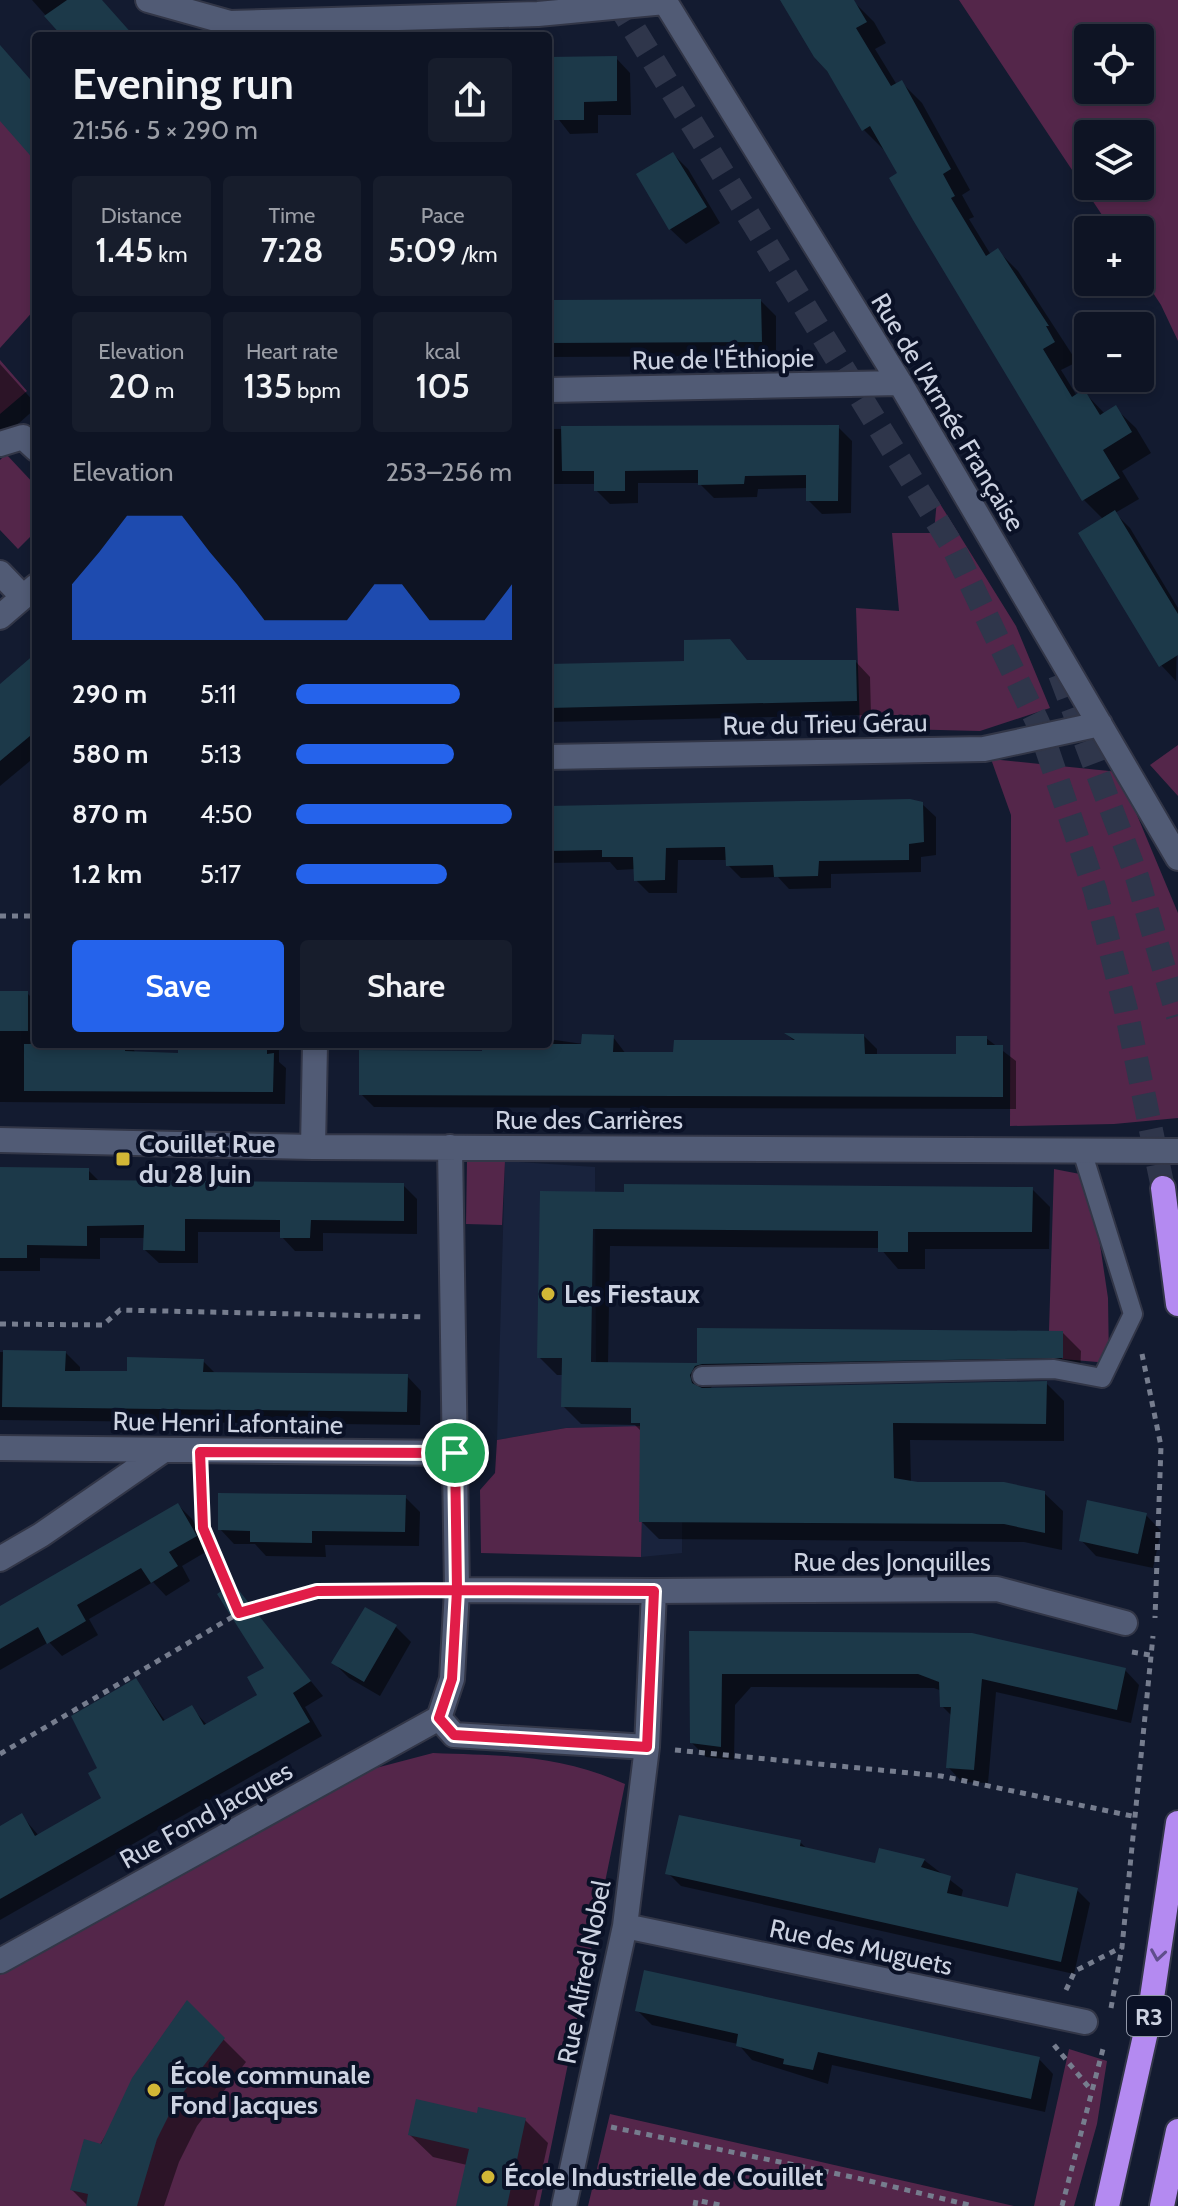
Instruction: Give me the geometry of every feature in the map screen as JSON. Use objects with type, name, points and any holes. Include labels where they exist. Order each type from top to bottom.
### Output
[{"type":"highway","points":[[1163,1188],[1178,1304]]},
{"type":"highway","name":"R3","points":[[1107,2206],[1149,2018],[1178,1823]]},
{"type":"highway","points":[[1162,2206],[1178,2131]]},
{"type":"street","points":[[148,0],[230,23],[310,28],[538,14],[664,1]]},
{"type":"street","name":"Rue de l'Armée Française","points":[[664,1],[900,383],[1178,858]]},
{"type":"street","name":"Rue de l'Éthiopie","points":[[552,390],[900,383]]},
{"type":"street","points":[[0,444],[23,437],[32,445]]},
{"type":"street","points":[[0,573],[29,591],[0,617]]},
{"type":"street","name":"Rue du Trieu Gérau","points":[[552,757],[984,749],[1100,724]]},
{"type":"street","points":[[313,1147],[315,1048]]},
{"type":"street","name":"Rue des Carrières","points":[[0,1140],[313,1147],[1178,1151]]},
{"type":"street","points":[[450,1147],[457,1590],[452,1679],[439,1718],[454,1735],[647,1747]]},
{"type":"street","name":"Rue Henri Lafontaine","points":[[0,1448],[455,1453]]},
{"type":"street","points":[[0,1559],[41,1535],[164,1450]]},
{"type":"street","name":"Rue des Jonquilles","points":[[457,1590],[997,1589],[1125,1623]]},
{"type":"street","name":"Rue Alfred Nobel","points":[[564,2206],[625,1926],[647,1747],[654,1591]]},
{"type":"street","name":"Rue Fond Jacques","points":[[0,1961],[439,1718]]},
{"type":"street","name":"Rue des Muguets","points":[[625,1926],[1100,2025]]},
{"type":"lane","points":[[702,1376],[1054,1369],[1102,1378],[1133,1314],[1082,1151]]},
{"type":"path","points":[[0,916],[32,916]]},
{"type":"path","points":[[0,1324],[103,1325],[120,1310],[453,1318]]},
{"type":"path","points":[[1062,2206],[1100,2025],[1122,1947],[1132,1816],[1155,1619],[1161,1446],[1133,1314]]},
{"type":"path","points":[[200,1452],[203,1528],[239,1613]]},
{"type":"path","points":[[0,1754],[239,1613],[317,1591],[457,1590]]},
{"type":"path","points":[[647,1747],[941,1776],[1132,1816]]},
{"type":"path","points":[[582,2121],[857,2178],[973,2206]]},
{"type":"path","points":[[695,2206],[696,2200],[724,2206]]},
{"type":"shaded area","points":[[959,0],[1178,0],[1178,341],[1154,294],[1154,216],[1103,216],[1092,200],[1154,200],[1154,120],[1074,120],[1074,173]]},
{"type":"shaded area","points":[[0,48],[32,84],[32,312],[0,348]]},
{"type":"shaded area","points":[[0,360],[27,391],[0,414]]},
{"type":"shaded area","points":[[6,454],[32,482],[32,535],[18,549],[0,530],[0,460]]},
{"type":"shaded area","points":[[937,499],[1016,626],[1050,708],[980,731],[860,728],[856,608],[899,611],[892,533],[934,533]]},
{"type":"shaded area","points":[[1178,745],[1178,796],[1150,765]]},
{"type":"shaded area","points":[[991,759],[1119,772],[1178,913],[1178,1118],[1114,1124],[1010,1126],[1011,815]]},
{"type":"shaded area","points":[[467,1161],[505,1161],[502,1225],[466,1224]]},
{"type":"shaded area","name":"Les Fiestaux","points":[[505,1161],[595,1167],[596,1363],[683,1363],[682,1553],[641,1557],[644,1427],[566,1428],[497,1440]]},
{"type":"shaded area","points":[[1054,1169],[1080,1174],[1098,1231],[1108,1298],[1109,1363],[1062,1359],[1063,1331],[1049,1331]]},
{"type":"shaded area","points":[[644,1426],[641,1557],[481,1553],[480,1490],[495,1473],[497,1440],[566,1428]]},
{"type":"shaded area","points":[[433,1753],[531,1758],[577,1767],[625,1784],[539,2206],[0,2206],[0,1974],[372,1769]]},
{"type":"shaded area","points":[[1069,2049],[1107,2061],[1097,2124],[1074,2206],[1034,2206]]},
{"type":"shaded area","points":[[610,2114],[1014,2206],[588,2206]]},
{"type":"building","points":[[67,0],[102,0],[130,32],[58,32],[44,16]]},
{"type":"building","points":[[780,0],[854,0],[867,22],[856,28],[891,86],[902,80],[951,169],[943,174],[955,196],[951,198],[986,256],[998,248],[1049,326],[1046,326],[1055,342],[1043,349],[1072,397],[1086,392],[1100,415],[1116,405],[1132,432],[1103,450],[1120,478],[1082,501],[889,178],[897,173],[870,126],[862,131],[827,71],[814,57]]},
{"type":"building","points":[[0,45],[32,81],[32,157],[0,121]]},
{"type":"building","points":[[617,56],[617,101],[584,102],[584,120],[554,120],[552,57]]},
{"type":"building","points":[[673,152],[707,207],[669,230],[636,174]]},
{"type":"building","points":[[761,299],[762,342],[552,343],[552,300]]},
{"type":"building","points":[[839,425],[838,501],[806,501],[806,475],[745,476],[744,484],[698,485],[698,470],[625,471],[625,491],[594,491],[594,471],[562,471],[561,426]]},
{"type":"building","points":[[1115,510],[1178,614],[1178,655],[1159,667],[1078,533]]},
{"type":"building","points":[[730,639],[747,660],[856,660],[857,701],[552,708],[552,664],[684,661],[684,640]]},
{"type":"building","points":[[32,656],[32,734],[0,761],[0,684]]},
{"type":"building","points":[[910,799],[923,802],[924,842],[909,844],[909,860],[819,861],[818,876],[774,877],[773,865],[726,866],[725,847],[666,848],[665,880],[634,881],[633,857],[602,857],[602,850],[552,851],[552,806]]},
{"type":"building","points":[[0,991],[28,991],[28,1031],[0,1031]]},
{"type":"building","points":[[784,1033],[864,1034],[865,1054],[956,1054],[956,1036],[987,1036],[987,1045],[1003,1045],[1003,1097],[359,1095],[359,1050],[552,1048],[552,1044],[581,1044],[582,1034],[614,1035],[613,1052],[673,1052],[674,1040],[795,1040]]},
{"type":"building","points":[[24,1044],[32,1044],[32,1048],[125,1048],[125,1051],[178,1053],[178,1048],[267,1048],[267,1054],[274,1053],[273,1092],[24,1091]]},
{"type":"building","points":[[0,1167],[89,1168],[89,1180],[404,1183],[404,1221],[311,1220],[310,1238],[280,1238],[280,1220],[185,1219],[185,1251],[143,1250],[144,1225],[87,1226],[87,1246],[27,1245],[27,1258],[0,1258]]},
{"type":"building","points":[[624,1184],[1033,1187],[1032,1232],[908,1232],[908,1252],[878,1252],[878,1231],[593,1229],[591,1362],[697,1363],[697,1328],[1063,1331],[1063,1358],[702,1364],[695,1366],[690,1375],[692,1383],[702,1388],[1047,1381],[1046,1424],[893,1423],[894,1478],[918,1482],[1004,1482],[1045,1491],[1045,1533],[1004,1524],[639,1522],[640,1423],[631,1423],[631,1408],[561,1407],[562,1358],[537,1358],[540,1191],[624,1192]]},
{"type":"building","points":[[3,1350],[66,1351],[65,1371],[127,1371],[127,1357],[204,1359],[203,1372],[408,1374],[407,1412],[2,1407]]},
{"type":"building","points":[[218,1493],[406,1495],[405,1532],[312,1531],[312,1543],[250,1542],[250,1531],[218,1530]]},
{"type":"building","points":[[1087,1500],[1147,1513],[1138,1554],[1079,1541]]},
{"type":"building","points":[[178,1503],[197,1536],[169,1552],[178,1566],[151,1583],[141,1568],[77,1605],[86,1621],[47,1644],[38,1627],[0,1649],[0,1606]]},
{"type":"building","points":[[233,1583],[311,1681],[293,1693],[310,1722],[0,1899],[0,1826],[22,1813],[35,1836],[101,1798],[88,1773],[97,1768],[71,1716],[136,1678],[163,1721],[192,1705],[204,1725],[257,1695],[247,1677],[264,1668],[217,1594]]},
{"type":"building","points":[[365,1607],[397,1625],[364,1682],[331,1663]]},
{"type":"building","points":[[689,1631],[972,1633],[1126,1668],[1117,1710],[982,1679],[974,1770],[946,1768],[951,1707],[940,1707],[939,1682],[918,1674],[722,1674],[721,1747],[690,1743]]},
{"type":"building","points":[[679,1815],[801,1840],[800,1846],[875,1863],[879,1848],[925,1859],[921,1867],[951,1876],[947,1893],[1008,1907],[1016,1873],[1078,1888],[1061,1962],[665,1874]]},
{"type":"building","points":[[644,1970],[1040,2057],[1031,2099],[818,2052],[813,2070],[783,2064],[784,2059],[736,2046],[738,2034],[635,2011]]},
{"type":"building","name":"École communale Fond Jacques","points":[[187,2000],[225,2038],[175,2103],[157,2139],[137,2206],[86,2206],[88,2194],[70,2190],[84,2139],[101,2144],[132,2078]]},
{"type":"building","name":"École Industrielle de Couillet","points":[[416,2099],[477,2113],[478,2107],[526,2118],[507,2206],[456,2206],[469,2149],[408,2135]]},
{"type":"tunnel","points":[[616,0],[954,549],[1038,723],[1095,890],[1126,1010],[1163,1188]]},
{"type":"tunnel","points":[[1060,674],[1137,877],[1178,1016]]},
{"type":"place","name":"Couillet Rue du 28 Juin","points":[[123,1159]]},
{"type":"place","name":"Les Fiestaux","points":[[548,1294]]},
{"type":"place","name":"École communale Fond Jacques","points":[[154,2090]]},
{"type":"place","name":"École Industrielle de Couillet","points":[[488,2177]]},
{"type":"route","points":[[455,1453],[200,1452],[203,1528],[239,1613],[317,1591],[457,1590],[452,1679],[439,1718],[454,1735],[647,1747],[654,1591],[457,1590],[455,1453]]}]
